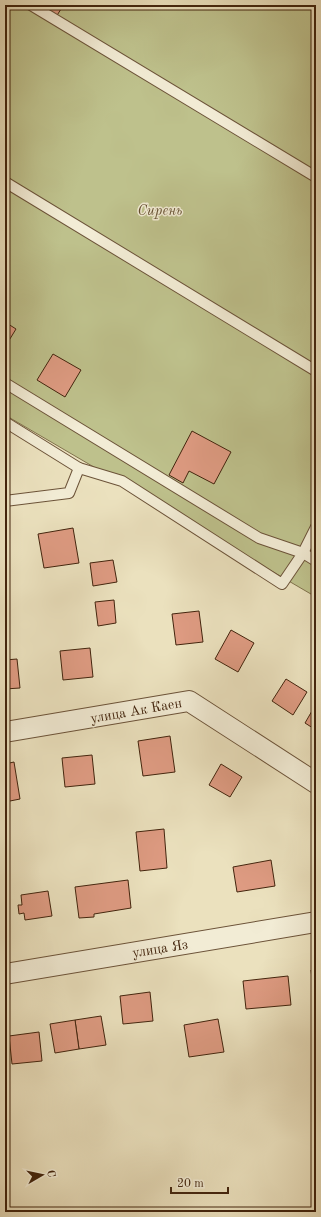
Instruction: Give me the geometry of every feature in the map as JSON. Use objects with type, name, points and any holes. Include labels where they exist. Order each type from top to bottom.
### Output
[{"type":"street","name":"улица Ак Каен","points":[[5,732],[190,701],[316,783]]},
{"type":"street","name":"улица Яз","points":[[5,974],[316,922]]},
{"type":"lane","points":[[31,5],[316,177]]},
{"type":"lane","points":[[5,182],[316,371]]},
{"type":"lane","points":[[5,383],[259,538],[303,553],[316,561]]},
{"type":"lane","points":[[5,422],[79,468],[122,482],[282,584],[303,553],[316,527]]},
{"type":"lane","points":[[5,501],[69,493],[79,468]]},
{"type":"green space","name":"Сирень","points":[[5,5],[316,5],[316,597],[5,415]]},
{"type":"building","points":[[43,5],[54,5],[61,9],[56,17],[42,8]]},
{"type":"building","points":[[5,322],[16,329],[5,347]]},
{"type":"building","points":[[53,354],[81,370],[65,397],[37,380]]},
{"type":"building","points":[[192,431],[231,452],[214,484],[189,471],[183,483],[169,475]]},
{"type":"building","points":[[73,528],[79,563],[44,568],[38,534]]},
{"type":"building","points":[[113,560],[117,582],[93,586],[90,563]]},
{"type":"building","points":[[114,600],[116,623],[98,626],[95,602]]},
{"type":"building","points":[[199,611],[203,642],[176,645],[172,614]]},
{"type":"building","points":[[231,630],[254,643],[238,672],[215,659]]},
{"type":"building","points":[[90,648],[93,677],[63,680],[60,651]]},
{"type":"building","points":[[17,659],[20,688],[5,689],[5,660]]},
{"type":"building","points":[[286,679],[307,692],[293,715],[272,701]]},
{"type":"building","points":[[316,704],[316,730],[305,723]]},
{"type":"building","points":[[170,736],[175,772],[143,776],[138,741]]},
{"type":"building","points":[[92,755],[95,784],[65,787],[62,758]]},
{"type":"building","points":[[14,762],[20,799],[5,802],[5,764]]},
{"type":"building","points":[[221,764],[242,777],[230,797],[209,785]]},
{"type":"building","points":[[164,829],[167,868],[140,871],[136,832]]},
{"type":"building","points":[[271,860],[275,886],[237,892],[233,867]]},
{"type":"building","points":[[128,880],[131,908],[94,914],[94,917],[79,918],[75,887]]},
{"type":"building","points":[[48,891],[52,916],[25,920],[24,913],[19,914],[18,905],[22,905],[21,895]]},
{"type":"building","points":[[316,969],[316,998],[314,998],[311,970]]},
{"type":"building","points":[[288,976],[291,1005],[246,1009],[243,981]]},
{"type":"building","points":[[150,992],[153,1021],[123,1024],[120,996]]},
{"type":"building","points":[[101,1016],[106,1045],[79,1049],[75,1020]]},
{"type":"building","points":[[218,1019],[224,1052],[189,1057],[184,1025]]},
{"type":"building","points":[[75,1020],[79,1049],[55,1053],[50,1024]]},
{"type":"building","points":[[39,1032],[42,1061],[12,1064],[9,1036]]}]
